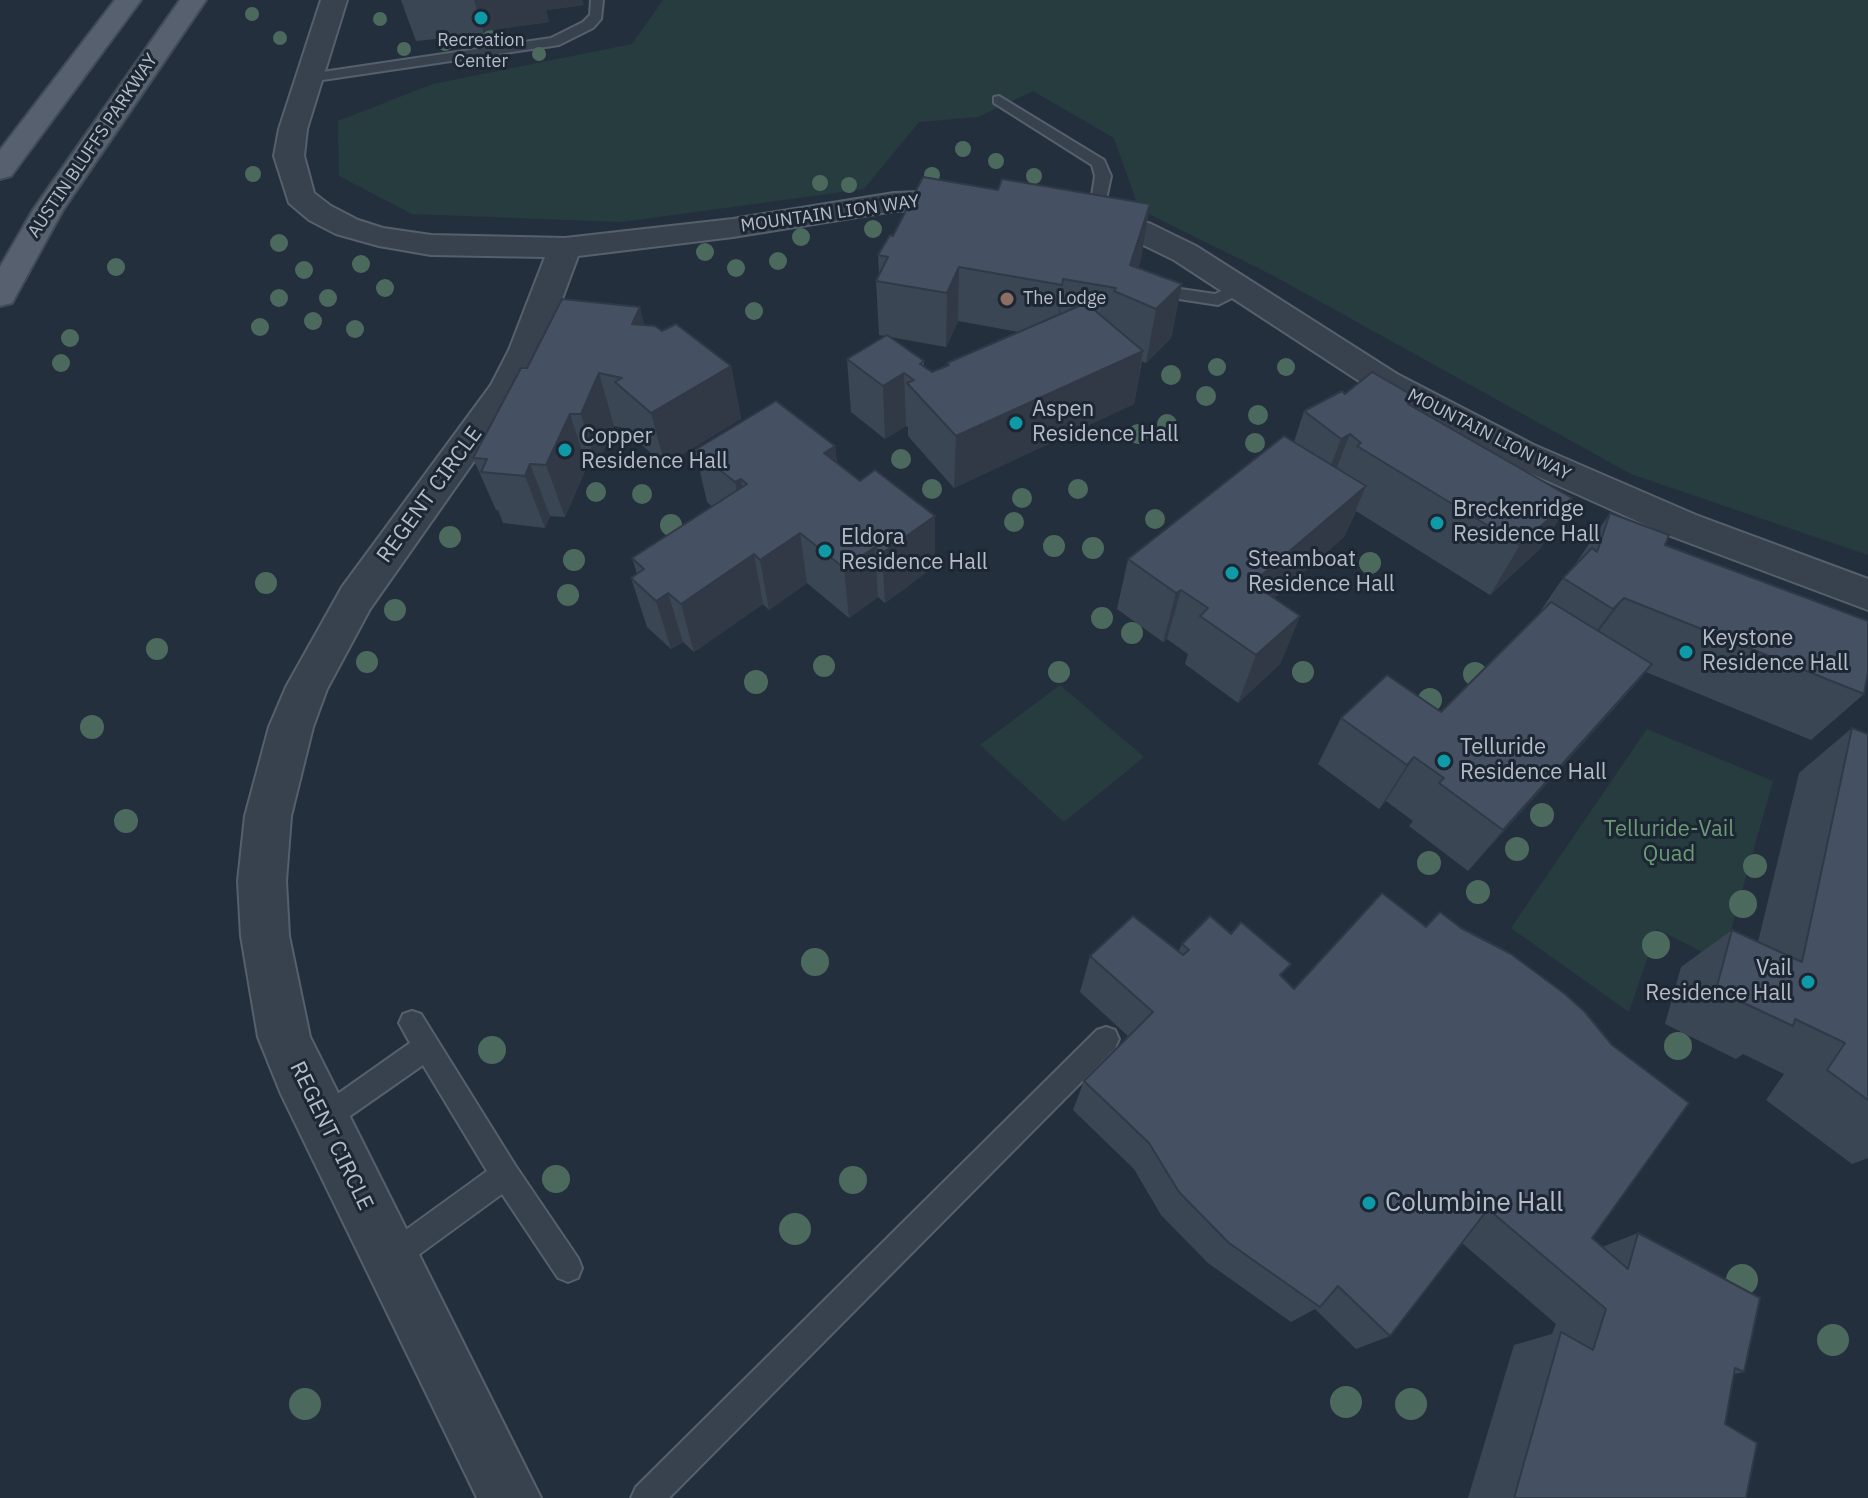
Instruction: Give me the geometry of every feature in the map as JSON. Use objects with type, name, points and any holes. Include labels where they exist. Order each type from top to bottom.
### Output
[{"type":"main road","points":[[0,170],[128,0]]},
{"type":"main road","name":"AUSTIN BLUFFS PARKWAY","points":[[0,296],[65,184],[119,102],[193,0]]},
{"type":"street","name":"MOUNTAIN LION WAY","points":[[334,0],[293,129],[289,156],[300,197],[320,213],[347,227],[407,242],[472,248],[565,248],[733,228],[894,202],[942,198],[1009,201]]},
{"type":"street","name":"MOUNTAIN LION WAY","points":[[1051,207],[1097,215],[1173,247],[1385,382],[1521,454],[1682,525],[1868,595]]},
{"type":"street","name":"REGENT CIRCLE","points":[[510,1498],[392,1257],[320,1122],[284,1037],[265,936],[262,881],[268,816],[281,762],[307,687],[349,609],[506,390],[526,350],[565,248]]},
{"type":"lane","points":[[309,78],[554,42],[588,25],[596,16],[597,0]]},
{"type":"lane","points":[[999,100],[1099,163],[1103,176],[1097,215]]},
{"type":"lane","points":[[1136,287],[1218,300],[1238,288]]},
{"type":"lane","points":[[412,1023],[505,1175],[568,1268]]},
{"type":"lane","points":[[647,1498],[1106,1039]]},
{"type":"lane","points":[[320,1122],[427,1047]]},
{"type":"lane","points":[[392,1257],[505,1175]]},
{"type":"green space","points":[[663,0],[1868,0],[1868,555],[1631,474],[1274,276],[1139,209],[1114,138],[1033,91],[978,117],[919,122],[864,189],[622,222],[412,214],[339,176],[338,121],[433,84],[632,44]]},
{"type":"green space","points":[[1060,685],[1144,757],[1064,822],[980,745]]},
{"type":"green space","name":"Telluride-Vail Quad","points":[[1647,729],[1773,781],[1722,962],[1657,929],[1629,1012],[1511,928]]},
{"type":"building","points":[[923,177],[998,190],[1002,179],[1150,204],[1130,265],[1182,284],[1156,309],[1114,291],[1116,288],[1063,279],[1062,285],[959,267],[947,293],[876,281],[888,257],[878,255],[890,235],[893,236]]},
{"type":"building","points":[[562,299],[640,307],[632,324],[655,326],[662,331],[676,324],[731,366],[651,413],[615,382],[622,378],[599,373],[581,414],[570,414],[546,465],[530,464],[525,476],[481,472],[487,459],[473,458],[521,368],[527,368]]},
{"type":"building","points":[[1086,303],[1143,351],[956,436],[907,383],[914,380],[904,373],[883,386],[847,359],[887,335],[924,361],[920,364],[932,372]]},
{"type":"building","points":[[1372,372],[1417,398],[1408,404],[1572,498],[1520,545],[1357,446],[1361,443],[1350,434],[1341,439],[1304,411],[1342,391],[1345,394]]},
{"type":"building","points":[[776,401],[835,446],[824,453],[860,481],[875,470],[935,516],[882,553],[875,547],[844,568],[800,533],[760,560],[754,554],[681,604],[668,593],[656,601],[631,578],[644,569],[632,558],[747,484],[741,479],[735,482],[695,450]]},
{"type":"building","points":[[1284,436],[1366,486],[1252,583],[1300,616],[1256,655],[1200,616],[1208,608],[1181,590],[1176,593],[1128,559]]},
{"type":"building","points":[[1610,513],[1669,535],[1665,545],[1868,621],[1868,672],[1864,694],[1624,598],[1613,609],[1563,578],[1592,548],[1597,552]]},
{"type":"building","points":[[1551,602],[1652,664],[1503,830],[1439,783],[1444,778],[1414,757],[1407,765],[1341,718],[1387,675],[1441,712]]},
{"type":"building","points":[[1852,728],[1868,734],[1868,1100],[1827,1070],[1845,1043],[1795,1019],[1793,1026],[1716,990],[1732,930],[1802,962]]},
{"type":"building","name":"Columbine Hall","points":[[1382,893],[1426,927],[1440,912],[1461,928],[1511,954],[1585,1012],[1612,1045],[1689,1103],[1592,1238],[1628,1269],[1638,1233],[1760,1298],[1744,1372],[1735,1368],[1725,1424],[1757,1443],[1746,1498],[1514,1498],[1561,1332],[1593,1350],[1606,1309],[1488,1209],[1390,1336],[1338,1286],[1320,1307],[1229,1243],[1179,1192],[1149,1143],[1084,1081],[1153,1012],[1090,956],[1133,916],[1183,955],[1189,950],[1182,944],[1210,916],[1231,934],[1241,922],[1291,964],[1280,975],[1294,989]]},
{"type":"place","name":"Recreation Center","points":[[481,18]]},
{"type":"place","name":"The Lodge","points":[[1007,299]]},
{"type":"place","name":"Aspen Residence Hall","points":[[1016,423]]},
{"type":"place","name":"Copper Residence Hall","points":[[565,450]]},
{"type":"place","name":"Breckenridge Residence Hall","points":[[1437,523]]},
{"type":"place","name":"Eldora Residence Hall","points":[[825,551]]},
{"type":"place","name":"Steamboat Residence Hall","points":[[1232,573]]},
{"type":"place","name":"Keystone Residence Hall","points":[[1686,652]]},
{"type":"place","name":"Telluride Residence Hall","points":[[1444,761]]},
{"type":"place","name":"Vail Residence Hall","points":[[1808,982]]},
{"type":"place","name":"Columbine Hall","points":[[1369,1203]]}]
